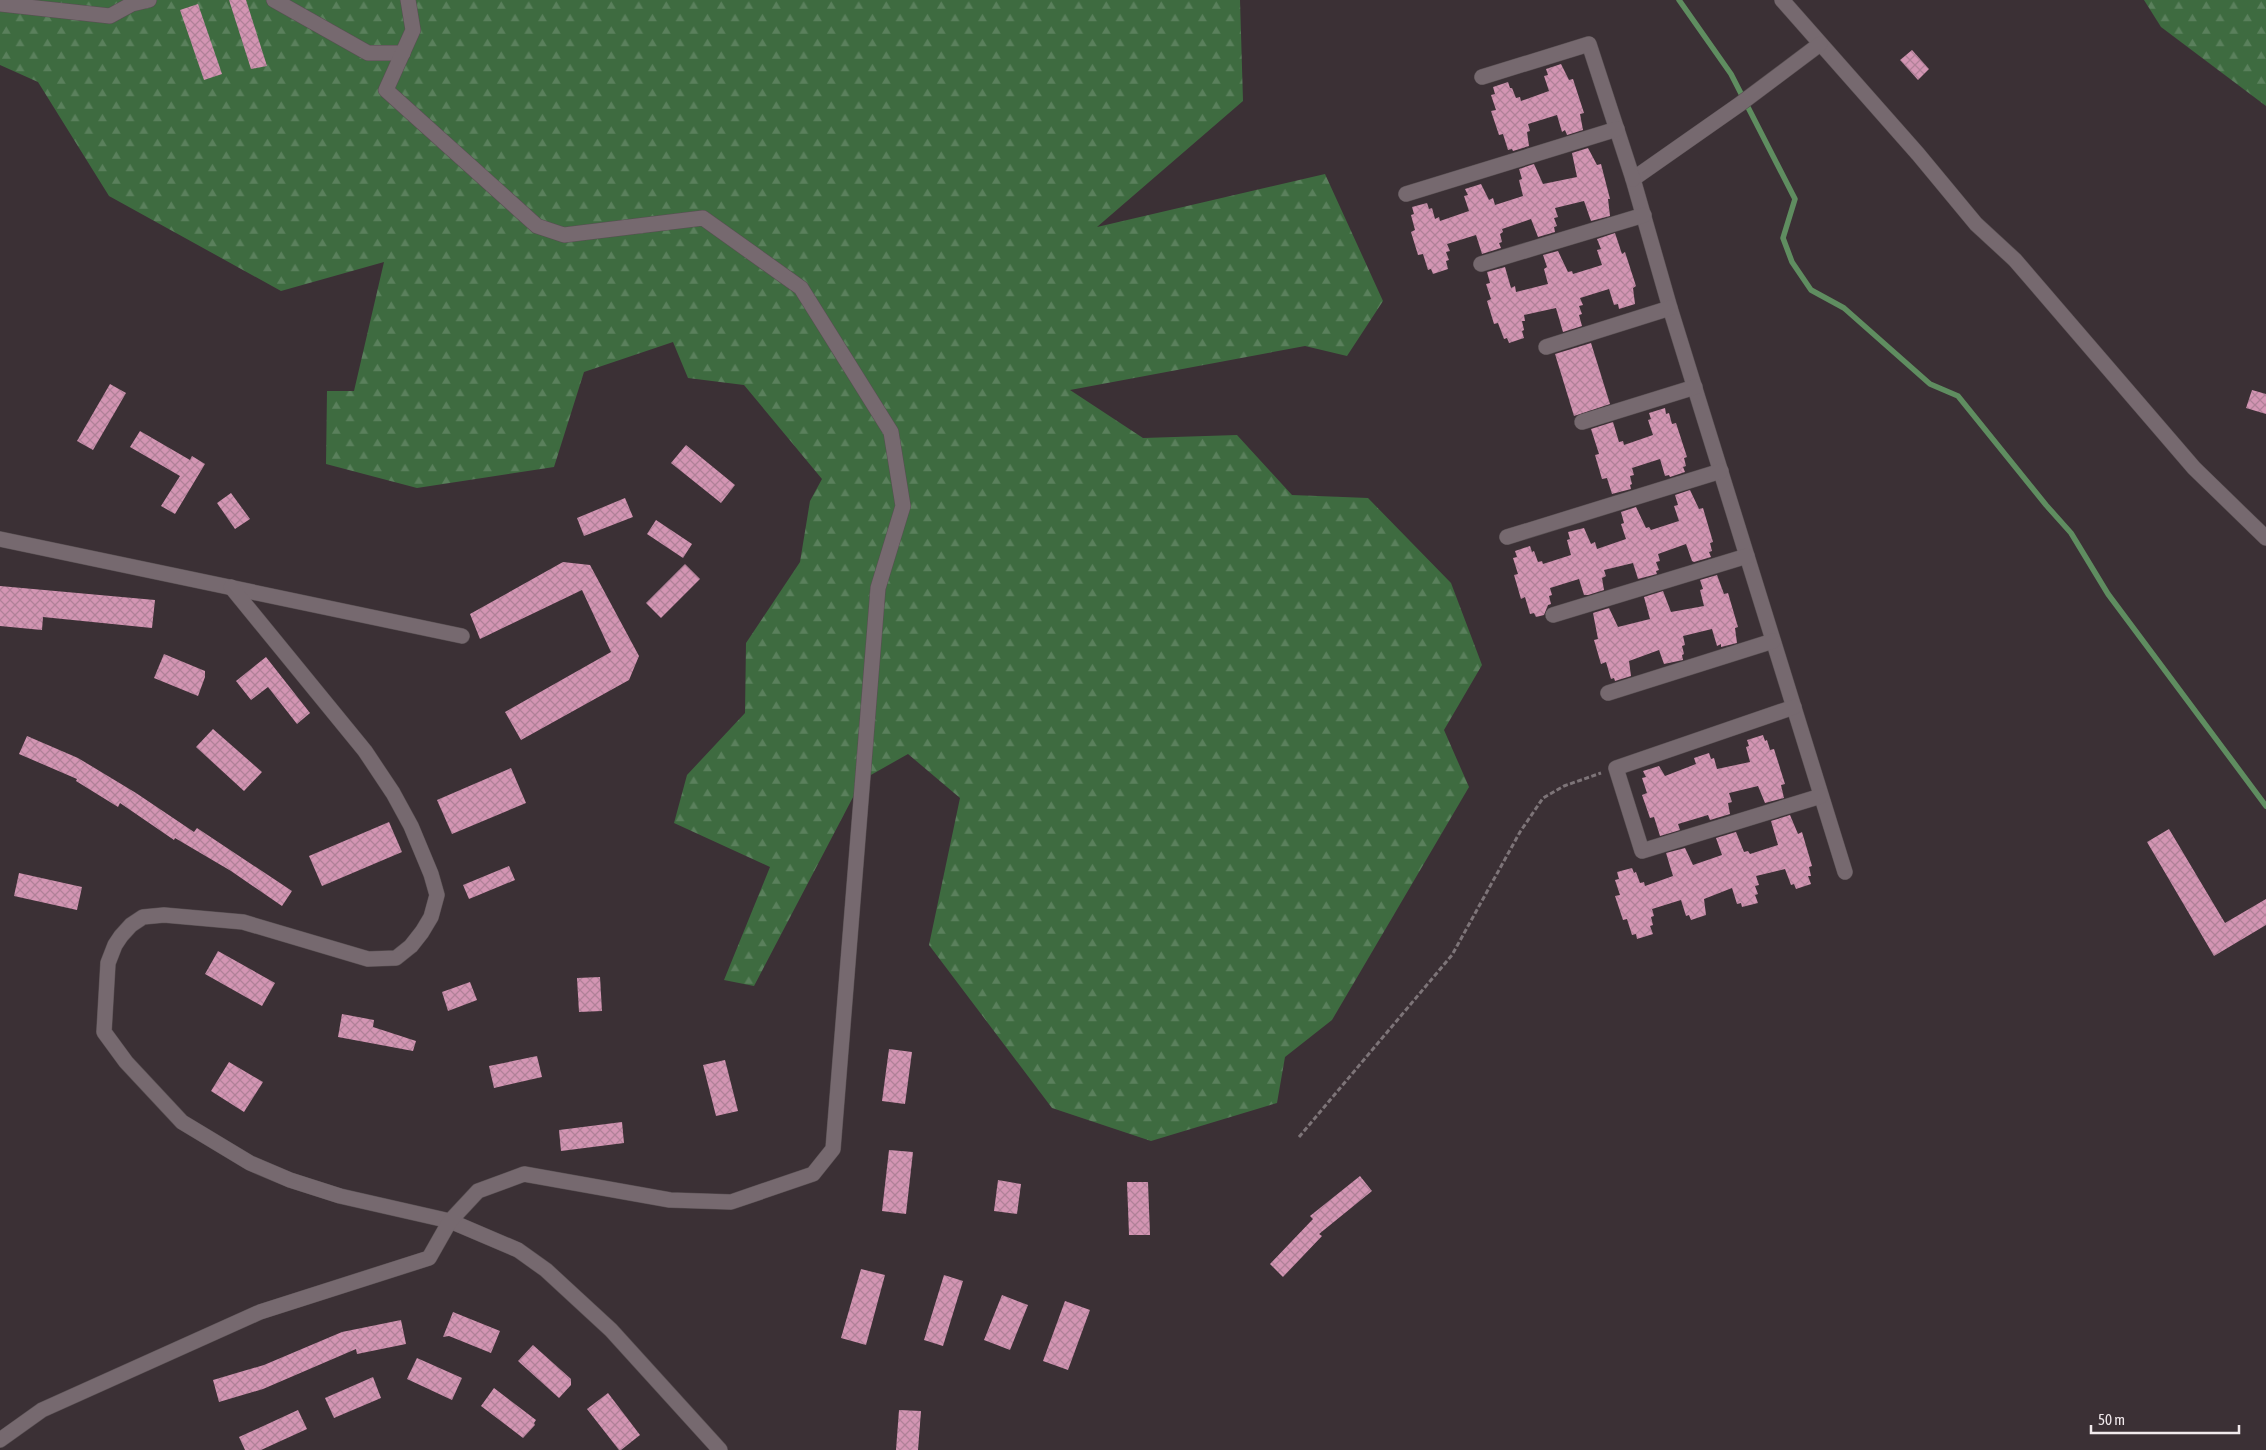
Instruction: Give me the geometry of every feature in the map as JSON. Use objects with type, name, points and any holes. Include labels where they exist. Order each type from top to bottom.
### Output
[{"type":"street","points":[[0,4],[110,16],[132,4],[149,0]]},
{"type":"street","points":[[274,0],[368,54],[403,53]]},
{"type":"street","points":[[0,1440],[42,1410],[260,1312],[429,1258],[450,1221],[478,1191],[524,1174],[670,1200],[732,1202],[813,1174],[832,1149],[878,588],[903,506],[891,432],[801,288],[703,218],[564,235],[537,226],[386,90],[414,30],[408,0]]},
{"type":"street","points":[[1782,0],[1918,154],[1976,224],[2015,260],[2194,468],[2266,538]]},
{"type":"street","points":[[1482,77],[1589,44],[1644,215],[1670,308],[1844,872]]},
{"type":"street","points":[[1632,179],[1745,100],[1820,44]]},
{"type":"street","points":[[1406,194],[1616,129]]},
{"type":"street","points":[[1481,264],[1644,215]]},
{"type":"street","points":[[1546,347],[1670,308]]},
{"type":"street","points":[[1582,422],[1695,387]]},
{"type":"street","points":[[1507,537],[1721,471]]},
{"type":"street","points":[[0,539],[462,636]]},
{"type":"street","points":[[1554,615],[1747,556]]},
{"type":"street","points":[[231,588],[365,751],[393,793],[411,826],[431,874],[437,895],[431,917],[411,946],[396,958],[368,959],[243,922],[164,915],[143,917],[131,925],[121,936],[115,945],[108,963],[104,1032],[126,1062],[182,1122],[250,1163],[290,1180],[340,1196],[450,1221],[518,1250],[546,1270],[611,1330],[719,1450]]},
{"type":"street","points":[[1608,692],[1773,641]]},
{"type":"street","points":[[1794,707],[1616,768],[1642,851],[1821,796]]},
{"type":"path","points":[[1299,1138],[1452,955],[1520,832],[1543,798],[1564,786],[1616,768]]},
{"type":"green space","points":[[0,0],[1240,0],[1243,101],[1097,227],[1325,174],[1383,301],[1347,356],[1305,346],[1070,390],[1143,438],[1237,435],[1292,495],[1368,498],[1451,583],[1482,665],[1444,730],[1469,787],[1332,1020],[1285,1057],[1277,1103],[1151,1141],[1052,1108],[929,945],[960,798],[908,754],[862,780],[754,986],[724,980],[770,867],[674,823],[687,775],[745,713],[746,643],[800,562],[810,501],[822,479],[744,385],[688,378],[673,342],[584,372],[554,467],[417,488],[326,464],[327,391],[354,391],[384,262],[281,291],[109,196],[38,82],[0,65]]},
{"type":"green space","points":[[2144,0],[2266,0],[2266,106],[2161,27]]},
{"type":"building","points":[[229,0],[246,0],[267,66],[251,69]]},
{"type":"building","points":[[198,4],[222,74],[204,80],[180,10]]},
{"type":"building","points":[[1912,50],[1929,69],[1918,80],[1900,60]]},
{"type":"building","points":[[1561,64],[1569,80],[1573,79],[1584,113],[1580,114],[1583,130],[1567,135],[1565,130],[1562,132],[1557,115],[1528,124],[1530,131],[1527,132],[1529,146],[1513,151],[1512,149],[1508,150],[1503,134],[1499,135],[1491,111],[1496,110],[1491,95],[1495,94],[1493,87],[1508,82],[1516,98],[1520,97],[1521,101],[1549,91],[1544,76],[1548,75],[1546,69]]},
{"type":"building","points":[[1588,148],[1597,165],[1601,164],[1610,199],[1608,199],[1610,216],[1591,221],[1584,201],[1555,208],[1558,217],[1554,218],[1557,226],[1554,227],[1555,232],[1538,237],[1531,219],[1502,229],[1503,232],[1500,234],[1502,242],[1499,243],[1501,248],[1482,254],[1476,235],[1447,244],[1450,251],[1446,252],[1449,260],[1446,261],[1448,269],[1433,274],[1431,269],[1428,270],[1423,254],[1418,255],[1411,232],[1415,230],[1411,215],[1414,214],[1412,207],[1427,203],[1429,209],[1432,208],[1435,219],[1439,217],[1440,221],[1469,211],[1464,196],[1468,195],[1465,189],[1481,184],[1489,200],[1493,198],[1495,205],[1523,196],[1519,180],[1522,179],[1519,169],[1534,164],[1543,184],[1577,177],[1572,153]]},
{"type":"building","points":[[1615,233],[1622,254],[1625,252],[1636,286],[1633,288],[1635,304],[1619,309],[1618,304],[1614,305],[1609,289],[1580,298],[1583,305],[1579,306],[1582,314],[1579,315],[1582,326],[1563,332],[1556,308],[1524,315],[1525,321],[1522,321],[1524,330],[1522,331],[1524,338],[1509,343],[1507,338],[1504,339],[1498,323],[1494,324],[1487,301],[1491,299],[1486,284],[1490,283],[1487,272],[1505,267],[1511,288],[1515,286],[1516,292],[1548,284],[1544,269],[1547,267],[1543,255],[1558,251],[1568,272],[1572,271],[1573,274],[1602,265],[1597,250],[1601,249],[1597,239]]},
{"type":"building","points":[[1591,343],[1610,404],[1574,416],[1555,354]]},
{"type":"building","points":[[110,384],[126,393],[93,450],[77,441]]},
{"type":"building","points":[[2252,390],[2266,394],[2266,414],[2246,408]]},
{"type":"building","points":[[1665,408],[1666,414],[1669,413],[1672,424],[1676,423],[1687,457],[1684,458],[1686,466],[1683,467],[1685,472],[1670,477],[1669,475],[1665,476],[1660,459],[1632,468],[1634,475],[1630,476],[1631,489],[1612,494],[1607,478],[1602,479],[1595,455],[1599,454],[1591,429],[1613,422],[1619,442],[1623,441],[1624,445],[1653,435],[1648,420],[1651,419],[1649,413]]},
{"type":"building","points":[[140,431],[190,460],[192,456],[205,464],[175,514],[161,506],[180,476],[130,447]]},
{"type":"building","points":[[686,445],[735,485],[721,503],[671,463]]},
{"type":"building","points":[[1690,490],[1699,509],[1703,508],[1713,542],[1710,543],[1712,551],[1709,552],[1711,557],[1692,561],[1686,544],[1658,554],[1660,561],[1656,562],[1659,570],[1656,571],[1657,574],[1638,579],[1633,563],[1604,570],[1606,576],[1602,578],[1604,590],[1588,595],[1584,595],[1579,579],[1550,588],[1552,595],[1549,596],[1551,604],[1548,605],[1544,615],[1536,617],[1534,613],[1530,614],[1525,597],[1521,599],[1514,575],[1518,574],[1513,558],[1517,557],[1515,551],[1530,546],[1538,562],[1542,561],[1543,564],[1571,555],[1567,540],[1570,539],[1568,532],[1584,528],[1591,544],[1595,542],[1597,549],[1626,539],[1621,524],[1624,523],[1621,512],[1636,507],[1646,528],[1649,527],[1651,530],[1679,521],[1674,506],[1678,505],[1675,495]]},
{"type":"building","points":[[231,493],[250,519],[235,529],[217,503]]},
{"type":"building","points":[[625,498],[633,517],[584,536],[577,518]]},
{"type":"building","points":[[656,520],[692,544],[683,558],[647,534]]},
{"type":"building","points":[[563,562],[590,565],[639,656],[629,680],[521,740],[505,712],[611,652],[582,590],[480,639],[470,614]]},
{"type":"building","points":[[685,564],[700,579],[661,618],[646,603]]},
{"type":"building","points":[[1717,575],[1724,594],[1728,593],[1738,627],[1735,628],[1737,643],[1721,647],[1721,644],[1717,646],[1712,629],[1683,636],[1685,645],[1682,646],[1683,660],[1664,664],[1659,650],[1629,661],[1631,676],[1615,681],[1614,678],[1611,679],[1606,662],[1601,664],[1594,640],[1598,639],[1593,613],[1609,608],[1618,627],[1650,619],[1644,597],[1663,591],[1671,612],[1704,606],[1700,590],[1703,589],[1700,580]]},
{"type":"building","points":[[0,586],[155,600],[152,628],[43,617],[42,630],[0,626]]},
{"type":"building","points":[[164,654],[205,671],[205,677],[198,696],[154,678]]},
{"type":"building","points":[[266,657],[310,713],[297,724],[268,687],[251,700],[236,681]]},
{"type":"building","points":[[213,729],[262,772],[244,791],[196,747]]},
{"type":"building","points":[[1763,735],[1765,741],[1767,740],[1770,750],[1774,749],[1785,784],[1781,785],[1784,798],[1765,803],[1758,786],[1729,793],[1732,802],[1728,803],[1730,814],[1710,820],[1708,815],[1678,824],[1680,830],[1660,836],[1654,817],[1650,818],[1642,795],[1647,793],[1642,778],[1646,777],[1643,771],[1659,766],[1665,776],[1696,764],[1694,758],[1709,753],[1711,759],[1714,758],[1717,769],[1750,762],[1746,747],[1749,746],[1747,740]]},
{"type":"building","points":[[27,736],[78,758],[136,793],[194,832],[197,828],[292,891],[282,906],[231,871],[175,838],[174,840],[120,803],[118,807],[76,781],[77,779],[19,754]]},
{"type":"building","points":[[511,768],[526,803],[452,834],[437,800]]},
{"type":"building","points":[[1790,815],[1798,834],[1802,832],[1812,866],[1809,867],[1811,876],[1808,876],[1811,884],[1796,889],[1794,884],[1791,885],[1785,869],[1756,876],[1759,885],[1755,886],[1758,894],[1755,895],[1758,903],[1742,907],[1741,903],[1737,904],[1732,888],[1704,899],[1706,915],[1691,920],[1689,915],[1686,916],[1681,900],[1652,909],[1654,916],[1651,917],[1653,925],[1650,926],[1653,934],[1637,939],[1636,934],[1632,935],[1627,919],[1623,920],[1615,896],[1620,895],[1615,880],[1619,879],[1617,872],[1632,868],[1634,873],[1636,872],[1640,883],[1644,882],[1645,886],[1673,876],[1666,853],[1685,848],[1693,865],[1722,855],[1716,838],[1736,832],[1744,852],[1748,851],[1750,854],[1778,845],[1771,821]]},
{"type":"building","points":[[389,822],[402,852],[322,886],[309,856]]},
{"type":"building","points":[[2169,829],[2225,923],[2266,899],[2266,925],[2214,956],[2147,842]]},
{"type":"building","points":[[509,866],[515,880],[469,899],[463,885]]},
{"type":"building","points":[[19,873],[82,887],[77,910],[14,896]]},
{"type":"building","points":[[218,951],[275,983],[262,1006],[205,974]]},
{"type":"building","points":[[600,977],[602,1011],[579,1012],[577,978]]},
{"type":"building","points":[[470,982],[477,1000],[448,1011],[442,992]]},
{"type":"building","points":[[342,1014],[374,1020],[373,1027],[416,1041],[413,1051],[338,1037]]},
{"type":"building","points":[[889,1049],[912,1052],[905,1104],[882,1101]]},
{"type":"building","points":[[537,1056],[542,1077],[494,1088],[489,1066]]},
{"type":"building","points":[[725,1060],[738,1111],[716,1116],[703,1065]]},
{"type":"building","points":[[229,1062],[263,1082],[244,1112],[211,1091]]},
{"type":"building","points":[[622,1122],[624,1143],[561,1151],[559,1130]]},
{"type":"building","points":[[889,1150],[913,1152],[906,1214],[882,1211]]},
{"type":"building","points":[[1360,1176],[1372,1191],[1319,1234],[1322,1236],[1283,1277],[1270,1264],[1313,1219],[1310,1216]]},
{"type":"building","points":[[998,1180],[1021,1184],[1017,1214],[994,1211]]},
{"type":"building","points":[[1127,1182],[1148,1182],[1150,1235],[1129,1235]]},
{"type":"building","points":[[861,1269],[885,1275],[866,1345],[841,1338]]},
{"type":"building","points":[[944,1275],[963,1281],[943,1346],[924,1340]]},
{"type":"building","points":[[1002,1295],[1028,1305],[1010,1350],[984,1340]]},
{"type":"building","points":[[1065,1301],[1090,1310],[1068,1370],[1043,1361]]},
{"type":"building","points":[[453,1312],[500,1331],[491,1353],[449,1336],[443,1337]]},
{"type":"building","points":[[401,1320],[406,1344],[357,1354],[356,1349],[263,1389],[219,1402],[213,1380],[264,1365],[342,1332]]},
{"type":"building","points":[[533,1345],[571,1379],[571,1385],[559,1398],[518,1361]]},
{"type":"building","points":[[417,1358],[462,1378],[452,1400],[407,1379]]},
{"type":"building","points":[[373,1377],[381,1398],[334,1418],[325,1398]]},
{"type":"building","points":[[494,1388],[536,1420],[535,1425],[523,1438],[481,1406]]},
{"type":"building","points":[[608,1393],[640,1435],[621,1450],[619,1450],[587,1409]]},
{"type":"building","points":[[298,1410],[307,1429],[261,1450],[245,1450],[239,1437]]},
{"type":"building","points":[[899,1410],[921,1411],[918,1450],[896,1450]]},
{"type":"waterway","points":[[1679,0],[1731,74],[1795,199],[1783,238],[1792,262],[1811,290],[1844,308],[1930,384],[1958,396],[2071,533],[2108,594],[2266,806]]}]
